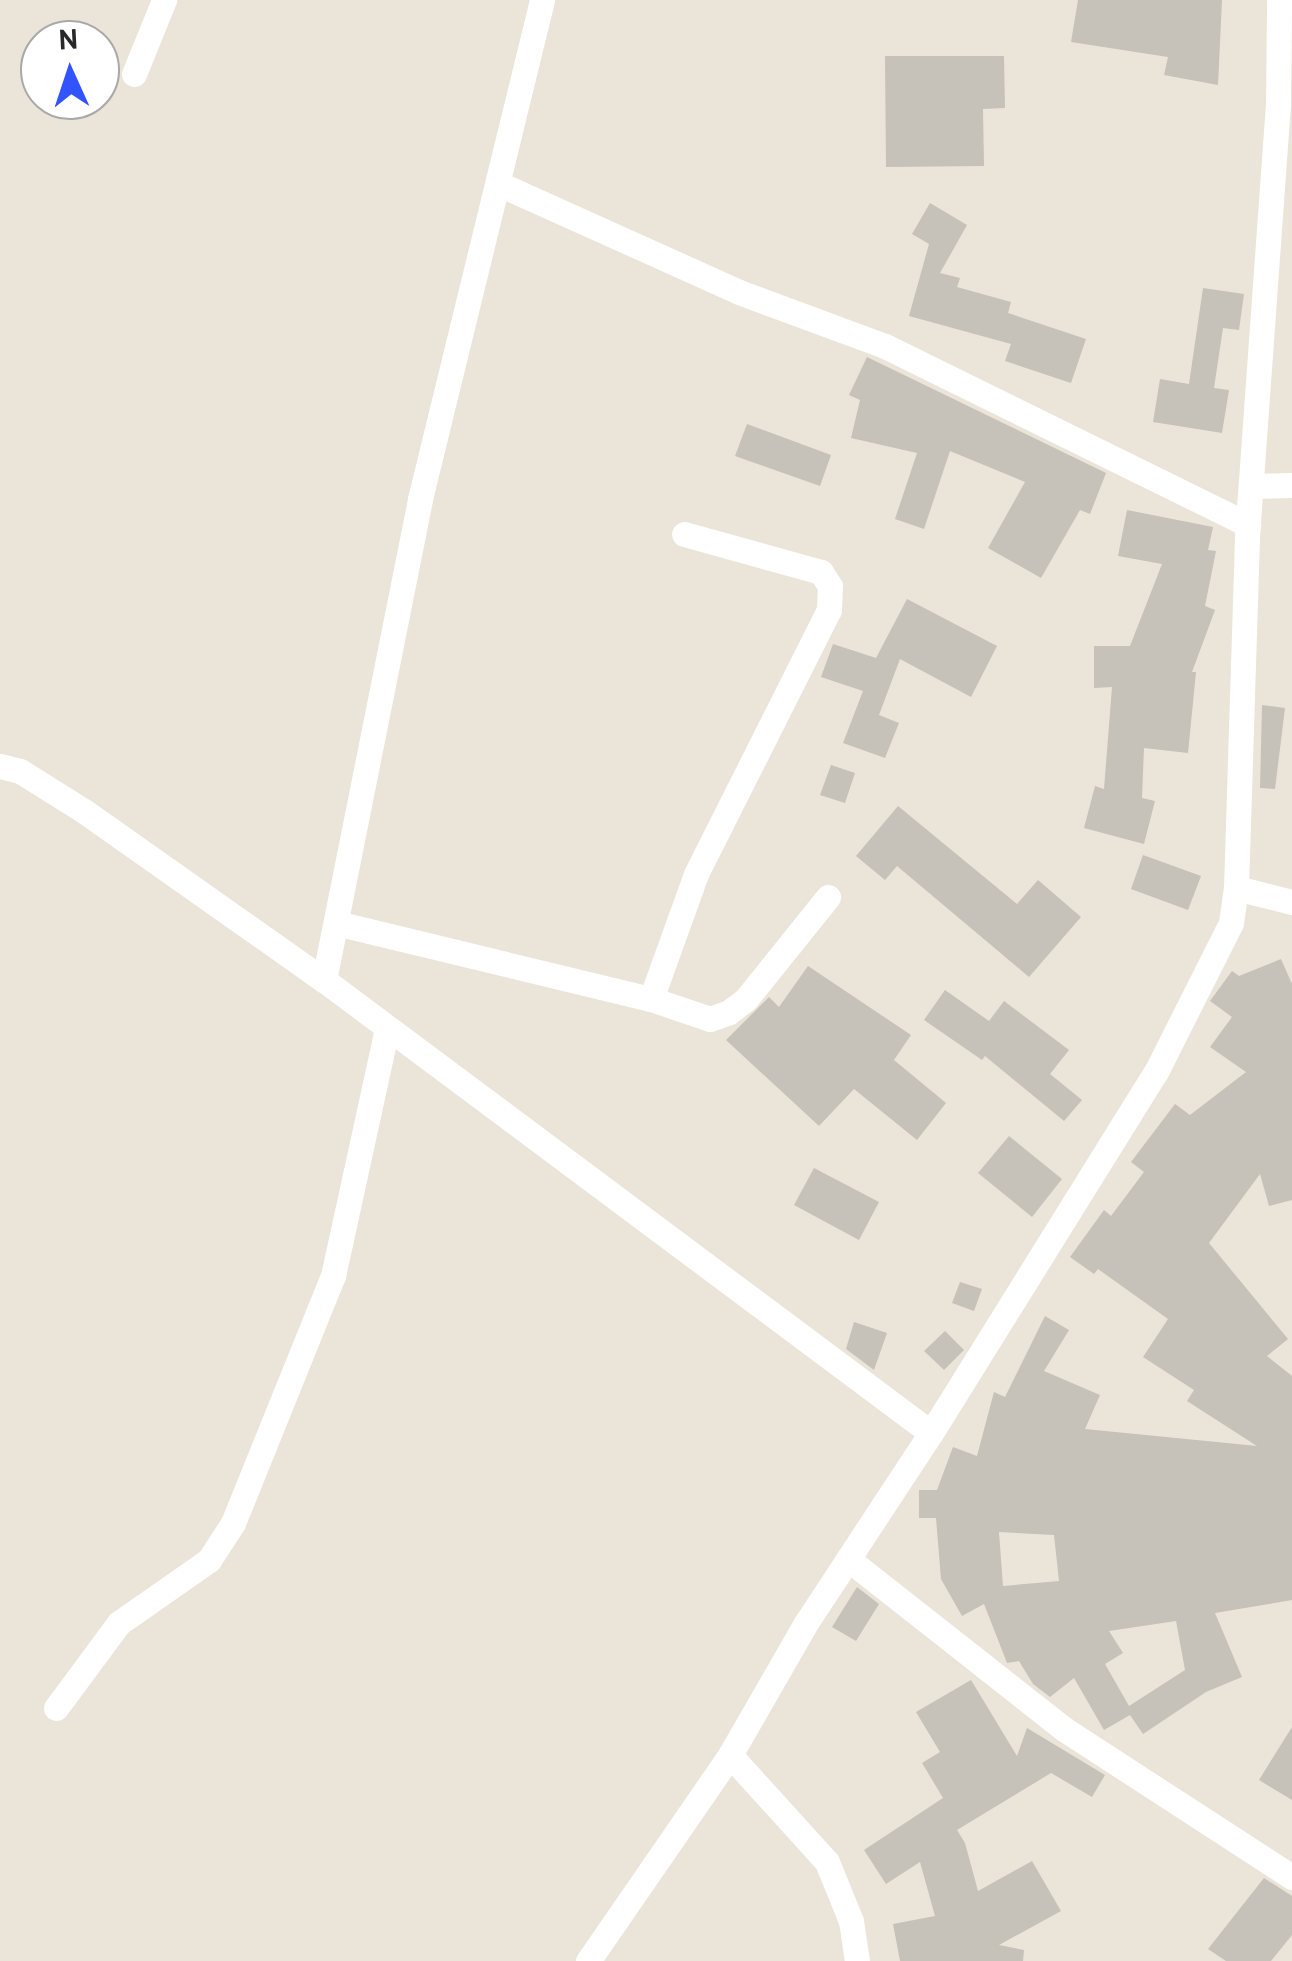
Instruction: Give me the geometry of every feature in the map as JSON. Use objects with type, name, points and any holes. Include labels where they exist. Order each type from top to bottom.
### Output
[{"type":"street","points":[[134,74],[164,0]]},
{"type":"street","points":[[324,980],[420,499],[542,0]]},
{"type":"street","points":[[588,1961],[730,1754],[848,1559],[1156,1072],[1214,964],[1230,922],[1236,888],[1248,525],[1285,101],[1279,0]]},
{"type":"street","points":[[499,184],[739,292],[885,346],[1248,525]]},
{"type":"street","points":[[1251,486],[1292,485]]},
{"type":"street","points":[[651,999],[696,874],[828,610],[830,598],[830,586],[821,572],[684,534]]},
{"type":"street","points":[[0,766],[20,771],[84,811],[324,980],[931,1433]]},
{"type":"street","points":[[1236,888],[1292,902]]},
{"type":"street","points":[[336,923],[651,999],[710,1019],[729,1012],[746,999],[828,897]]},
{"type":"street","points":[[56,1708],[119,1623],[209,1560],[233,1523],[333,1276],[387,1028]]},
{"type":"street","points":[[848,1559],[1064,1729],[1292,1877]]},
{"type":"street","points":[[730,1754],[827,1862],[851,1921],[857,1961]]},
{"type":"building","points":[[1078,0],[1222,0],[1218,85],[1164,75],[1168,57],[1071,42]]},
{"type":"building","points":[[885,56],[1004,56],[1005,108],[983,109],[984,166],[886,167]]},
{"type":"building","points":[[930,203],[967,225],[940,273],[960,278],[957,287],[1011,302],[1008,313],[1086,339],[1071,383],[1005,361],[1011,344],[909,316],[929,244],[912,234]]},
{"type":"building","points":[[1203,288],[1244,294],[1239,330],[1223,328],[1214,388],[1229,390],[1222,433],[1153,422],[1160,379],[1189,384]]},
{"type":"building","points":[[867,357],[1106,473],[1090,514],[1080,510],[1041,578],[988,548],[1025,482],[950,451],[924,529],[895,519],[917,453],[851,438],[860,400],[849,395]]},
{"type":"building","points":[[747,424],[831,455],[820,486],[735,456]]},
{"type":"building","points":[[1127,510],[1213,527],[1208,550],[1216,551],[1205,606],[1215,610],[1192,672],[1196,672],[1188,753],[1144,748],[1142,798],[1155,801],[1144,844],[1084,828],[1095,786],[1104,789],[1112,687],[1094,688],[1094,646],[1130,646],[1162,564],[1118,556]]},
{"type":"building","points":[[907,599],[997,646],[971,697],[900,659],[879,715],[899,723],[885,758],[843,743],[863,691],[821,677],[833,644],[876,658]]},
{"type":"building","points":[[1262,705],[1285,708],[1275,789],[1260,788]]},
{"type":"building","points":[[831,765],[855,773],[845,803],[820,795]]},
{"type":"building","points":[[898,806],[1017,904],[1038,880],[1081,917],[1029,977],[897,866],[885,880],[856,856]]},
{"type":"building","points":[[1143,855],[1201,876],[1188,910],[1131,889]]},
{"type":"building","points":[[1281,959],[1292,984],[1292,1200],[1269,1206],[1260,1174],[1209,1243],[1288,1339],[1267,1356],[1292,1376],[1292,1600],[1215,1613],[1242,1677],[1206,1692],[1143,1734],[1130,1715],[1104,1730],[1074,1678],[1050,1697],[1033,1684],[1019,1661],[1007,1663],[984,1604],[962,1616],[941,1579],[936,1518],[919,1518],[919,1490],[937,1490],[953,1447],[977,1456],[994,1392],[1005,1397],[1045,1316],[1069,1330],[1044,1371],[1100,1395],[1085,1429],[1257,1446],[1187,1401],[1194,1390],[1143,1357],[1168,1319],[1098,1269],[1094,1274],[1070,1257],[1104,1210],[1111,1216],[1144,1172],[1131,1162],[1175,1104],[1190,1115],[1246,1072],[1210,1047],[1232,1017],[1210,1001],[1232,971],[1239,976]],"holes":[[[999,1532],[1054,1535],[1059,1581],[1003,1586]],[[1176,1621],[1185,1670],[1129,1706],[1105,1664],[1123,1653],[1109,1631]]]},
{"type":"building","points":[[808,966],[911,1035],[894,1060],[946,1103],[917,1140],[854,1089],[819,1126],[726,1040],[769,997],[779,1007]]},
{"type":"building","points":[[945,990],[989,1021],[1004,1001],[1069,1050],[1050,1074],[1082,1100],[1064,1121],[985,1056],[982,1060],[924,1020]]},
{"type":"building","points":[[1009,1136],[1062,1179],[1032,1217],[978,1173]]},
{"type":"building","points":[[814,1168],[879,1202],[859,1240],[794,1205]]},
{"type":"building","points":[[960,1282],[982,1289],[974,1311],[952,1303]]},
{"type":"building","points":[[854,1322],[887,1333],[874,1370],[846,1349]]},
{"type":"building","points":[[945,1331],[964,1350],[944,1370],[924,1351]]},
{"type":"building","points":[[857,1587],[879,1604],[856,1641],[832,1627]]},
{"type":"building","points":[[971,1680],[1017,1756],[1027,1728],[1105,1775],[1092,1797],[1051,1773],[957,1830],[965,1843],[978,1891],[1032,1861],[1061,1911],[999,1945],[1024,1950],[1023,1961],[900,1961],[893,1924],[935,1916],[920,1862],[886,1884],[864,1850],[943,1798],[922,1763],[940,1752],[916,1712]]},
{"type":"building","points":[[1292,1727],[1292,1800],[1259,1780]]},
{"type":"building","points":[[1264,1878],[1292,1896],[1292,1935],[1271,1961],[1226,1961],[1208,1949]]}]
